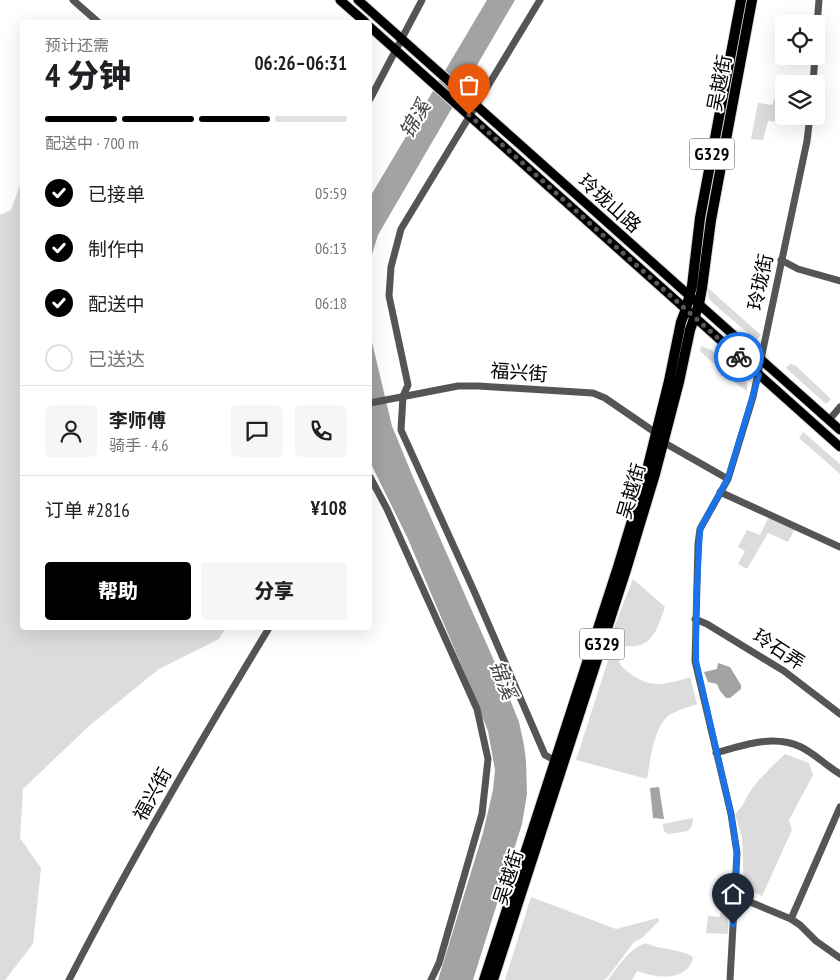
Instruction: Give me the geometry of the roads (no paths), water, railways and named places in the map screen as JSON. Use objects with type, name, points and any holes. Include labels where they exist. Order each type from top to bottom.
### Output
[{"type":"highway","name":"吴越街","points":[[484,980],[618,567],[646,474],[681,322],[690,295],[700,218],[741,0]]},
{"type":"highway","name":"吴越街","points":[[493,980],[623,579],[679,382],[690,330],[699,304],[711,220],[752,0]]},
{"type":"main road","points":[[340,0],[363,20]]},
{"type":"main road","name":"玲珑山路","points":[[358,0],[840,430]]},
{"type":"main road","name":"玲珑山路","points":[[372,29],[840,447]]},
{"type":"street","points":[[74,0],[96,20]]},
{"type":"street","points":[[372,95],[422,0]]},
{"type":"street","points":[[540,0],[475,104],[401,229],[390,267],[388,296],[408,385],[402,396],[401,430],[474,591],[545,755],[556,760]]},
{"type":"street","points":[[818,15],[819,0]]},
{"type":"street","name":"玲珑街","points":[[730,980],[737,853],[731,814],[696,661],[700,529],[728,478],[759,375],[809,125]]},
{"type":"street","points":[[781,260],[798,269],[840,281]]},
{"type":"street","name":"福兴街","points":[[372,403],[458,386],[593,393],[605,398],[656,433]]},
{"type":"street","points":[[829,420],[840,407]]},
{"type":"street","points":[[663,442],[728,478]]},
{"type":"street","points":[[372,481],[387,509],[477,709],[488,759],[482,814],[439,962],[430,980]]},
{"type":"street","points":[[720,492],[840,547]]},
{"type":"street","name":"玲石弄","points":[[696,619],[708,624],[784,670],[840,714]]},
{"type":"street","name":"福兴街","points":[[69,980],[100,920],[198,745],[268,630]]},
{"type":"street","points":[[716,752],[754,742],[785,742],[800,747],[840,774]]},
{"type":"street","points":[[791,919],[840,807]]},
{"type":"street","points":[[734,897],[791,919],[800,925],[816,942],[840,958]]},
{"type":"water label","name":"锦溪","points":[[415,119]]},
{"type":"water label","name":"锦溪","points":[[503,680]]}]
